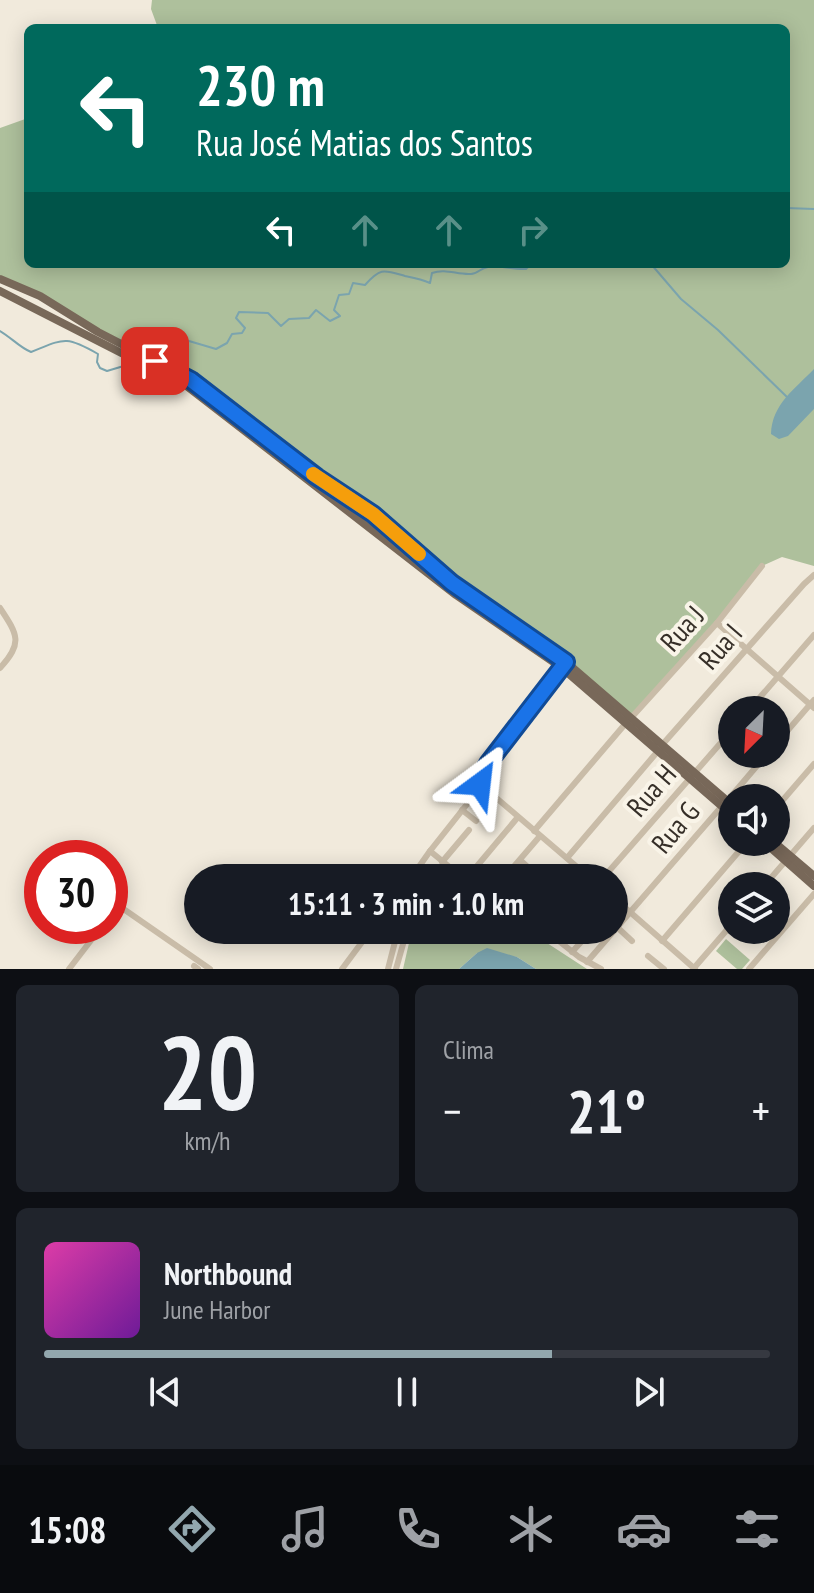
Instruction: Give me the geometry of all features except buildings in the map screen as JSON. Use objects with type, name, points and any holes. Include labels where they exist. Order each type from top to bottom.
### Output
[{"type":"main road","points":[[0,279],[32,292],[98,332],[191,380],[317,477],[373,514],[452,583],[564,665],[718,797]]},
{"type":"main road","points":[[0,291],[188,387],[456,595],[564,665]]},
{"type":"main road","points":[[27,305],[32,292]]},
{"type":"main road","points":[[39,311],[47,300]]},
{"type":"main road","points":[[365,525],[372,521],[373,514]]},
{"type":"main road","points":[[381,537],[383,527],[389,527]]},
{"type":"main road","points":[[785,856],[814,876]]},
{"type":"main road","points":[[788,858],[814,886]]},
{"type":"street","name":"Rua J","points":[[534,831],[717,623],[762,566]]},
{"type":"street","name":"Rua I","points":[[567,858],[746,649],[813,576]]},
{"type":"street","points":[[0,608],[11,626],[16,643],[13,653],[0,668]]},
{"type":"street","points":[[717,623],[813,705],[790,729]]},
{"type":"street","points":[[761,696],[814,635]]},
{"type":"street","points":[[421,864],[479,789],[480,777],[489,762],[564,665]]},
{"type":"street","name":"Rua H","points":[[615,864],[718,746]]},
{"type":"street","points":[[790,792],[814,764]]},
{"type":"street","name":"Rua G","points":[[743,784],[756,768]]},
{"type":"street","points":[[480,784],[574,864]]},
{"type":"street","points":[[462,810],[476,821]]},
{"type":"street","name":"Rua G","points":[[628,916],[718,814]]},
{"type":"street","points":[[477,864],[518,817]]},
{"type":"street","points":[[776,872],[814,828]]},
{"type":"street","points":[[442,862],[469,830]]},
{"type":"street","points":[[516,864],[540,836]]},
{"type":"street","points":[[430,851],[445,864]]},
{"type":"street","points":[[662,941],[735,856]]},
{"type":"street","points":[[520,860],[524,864]]},
{"type":"street","points":[[749,969],[814,894]]},
{"type":"street","points":[[628,910],[694,968],[718,940]]},
{"type":"street","points":[[128,912],[200,967]]},
{"type":"street","points":[[628,937],[632,941]]},
{"type":"street","points":[[69,969],[88,944]]},
{"type":"street","points":[[342,969],[361,944]]},
{"type":"street","points":[[388,969],[394,944]]},
{"type":"street","points":[[396,969],[403,944]]},
{"type":"street","points":[[563,944],[601,969]]},
{"type":"street","points":[[572,952],[579,944]]},
{"type":"street","name":"Rua G","points":[[587,962],[603,944]]},
{"type":"street","points":[[648,956],[664,969]]},
{"type":"street","points":[[679,969],[686,961]]},
{"type":"green space","points":[[152,0],[814,0],[814,566],[782,557],[762,566],[717,623],[631,718],[452,583],[389,527],[275,446],[41,296],[0,279],[0,128],[24,119],[24,268],[790,268],[790,24],[157,24],[151,9]]},
{"type":"green space","points":[[409,944],[549,944],[587,969],[536,969],[517,957],[477,953],[459,969],[403,969]]},
{"type":"green space","points":[[722,944],[732,944],[750,960],[742,969],[737,969],[716,951]]},
{"type":"water","points":[[814,369],[814,409],[788,436],[779,439],[771,434],[775,414]]},
{"type":"water","points":[[487,948],[517,957],[536,969],[459,969]]},
{"type":"waterway","points":[[790,208],[814,209]]},
{"type":"waterway","points":[[147,349],[157,343],[170,349],[189,341],[216,349],[227,343],[232,334],[242,333],[245,328],[236,318],[239,312],[268,313],[281,326],[289,319],[309,318],[316,310],[330,321],[340,316],[334,310],[339,295],[349,294],[353,283],[365,285],[383,272],[430,283],[432,273],[471,274],[486,268]]},
{"type":"waterway","points":[[507,268],[527,268]]},
{"type":"waterway","points":[[654,268],[681,299],[788,398]]},
{"type":"waterway","points":[[0,331],[31,352],[64,341],[98,354],[100,368],[107,371],[127,365]]},
{"type":"slow traffic","points":[[313,474],[373,514],[419,554]]},
{"type":"route","points":[[155,361],[191,380],[317,477],[373,514],[452,583],[566,662],[489,762],[480,777],[480,784]]}]
